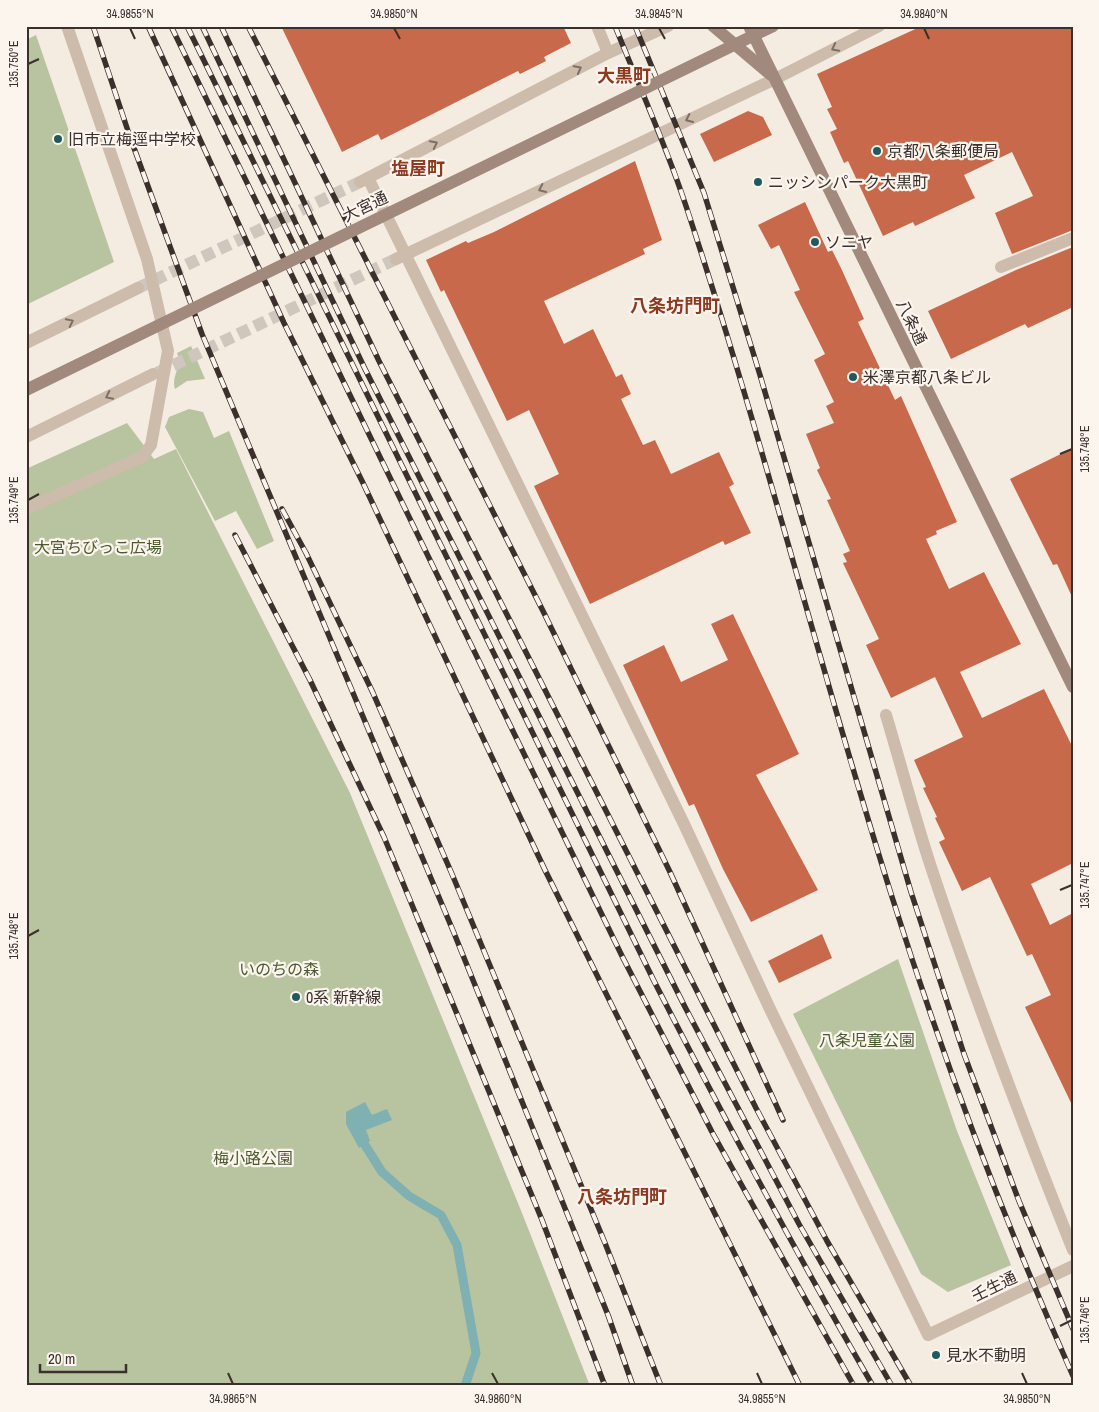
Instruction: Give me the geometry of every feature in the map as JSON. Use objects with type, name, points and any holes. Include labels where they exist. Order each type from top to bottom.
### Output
[{"type":"street","points":[[26,510],[142,457],[151,445],[168,351],[147,259],[67,26]]},
{"type":"street","points":[[597,26],[608,53]]},
{"type":"street","points":[[668,26],[608,53],[364,180],[400,257],[775,79],[879,26]]},
{"type":"street","name":"八条通","points":[[713,26],[775,79]]},
{"type":"street","name":"八条通","points":[[749,26],[1073,687]]},
{"type":"street","name":"大宮通","points":[[26,390],[773,26]]},
{"type":"street","points":[[1001,267],[1073,238]]},
{"type":"street","name":"壬生通","points":[[400,257],[684,824],[770,1009],[928,1335],[1073,1266]]},
{"type":"street","points":[[26,343],[138,288]]},
{"type":"street","points":[[26,437],[153,374]]},
{"type":"street","points":[[886,715],[929,862],[968,977],[1020,1119],[1073,1250]]},
{"type":"green space","name":"旧市立梅逕中学校","points":[[36,35],[114,262],[26,305],[26,40]]},
{"type":"green space","points":[[191,346],[205,379],[187,381],[175,389],[174,379],[179,362],[177,353]]},
{"type":"green space","points":[[189,409],[203,412],[214,438],[229,431],[274,541],[257,549],[236,511],[215,521],[165,427],[169,417]]},
{"type":"green space","name":"梅小路公園","points":[[127,423],[154,459],[176,449],[350,793],[522,1213],[590,1386],[26,1386],[26,469]]},
{"type":"green space","name":"八条児童公園","points":[[898,959],[957,1131],[1011,1265],[948,1292],[921,1274],[793,1014]]},
{"type":"water","points":[[365,1102],[372,1115],[387,1109],[392,1120],[366,1130],[370,1141],[359,1148],[346,1124],[346,1112]]},
{"type":"building","points":[[281,26],[563,26],[571,43],[544,57],[546,61],[520,74],[518,71],[381,140],[378,134],[342,152]]},
{"type":"building","points":[[922,26],[1073,26],[1073,230],[1012,254],[995,213],[1033,196],[1012,152],[964,175],[975,198],[915,226],[913,222],[883,236],[848,161],[844,163],[830,132],[837,129],[827,109],[832,107],[817,74]]},
{"type":"building","points":[[748,111],[763,117],[772,135],[714,162],[700,134]]},
{"type":"building","points":[[635,161],[662,240],[643,249],[645,254],[544,301],[564,344],[593,329],[616,377],[622,374],[631,394],[621,399],[643,445],[655,440],[671,474],[719,452],[734,484],[729,487],[751,533],[725,545],[723,541],[590,604],[534,486],[559,474],[529,410],[507,421],[444,290],[441,292],[426,260],[466,241],[468,243],[494,232]]},
{"type":"building","points":[[805,202],[828,252],[832,250],[841,268],[864,319],[858,322],[895,400],[901,396],[957,522],[936,531],[937,534],[926,539],[949,589],[984,572],[1021,644],[960,672],[982,718],[1044,689],[1073,748],[1073,863],[1031,884],[1050,925],[1073,913],[1073,1107],[1025,1007],[1051,995],[1032,954],[1027,956],[990,877],[962,891],[939,842],[945,839],[923,788],[926,787],[914,760],[963,737],[935,677],[891,698],[866,645],[879,639],[843,563],[847,562],[843,554],[850,551],[827,500],[831,499],[817,470],[820,468],[806,434],[834,423],[826,406],[834,402],[814,360],[825,354],[794,292],[800,290],[779,245],[771,249],[758,225]]},
{"type":"building","points":[[1073,247],[1073,307],[1028,328],[1025,324],[951,359],[928,311],[1016,270]]},
{"type":"building","points":[[1073,448],[1073,599],[1057,564],[1053,565],[1010,479]]},
{"type":"building","points":[[733,614],[799,754],[756,775],[818,890],[751,922],[723,869],[694,804],[689,806],[623,665],[664,645],[681,682],[728,660],[711,624]]},
{"type":"building","points":[[822,934],[832,958],[779,983],[768,961]]},
{"type":"waterway","points":[[365,1145],[382,1172],[409,1196],[441,1215],[457,1245],[476,1353],[465,1386]]},
{"type":"tunnel","points":[[138,288],[360,182]]},
{"type":"tunnel","points":[[157,373],[396,259]]},
{"type":"railway","points":[[93,26],[130,137],[202,334],[454,933],[608,1315],[633,1386]]},
{"type":"railway","points":[[148,26],[284,323],[363,483],[545,870],[800,1386]]},
{"type":"railway","points":[[171,26],[622,956],[712,1132],[854,1386]]},
{"type":"railway","points":[[187,26],[654,981],[761,1185],[873,1386]]},
{"type":"railway","points":[[202,26],[365,369],[685,1007],[799,1224],[892,1386]]},
{"type":"railway","points":[[221,26],[379,361],[756,1108],[827,1241],[911,1386]]},
{"type":"railway","points":[[248,26],[543,611],[670,872],[783,1120]]},
{"type":"railway","points":[[615,26],[670,161],[714,292],[866,814],[933,1021],[999,1200],[1073,1376]]},
{"type":"railway","points":[[635,26],[704,193],[760,375],[911,892],[964,1054],[1019,1201],[1073,1329]]},
{"type":"railway","points":[[282,509],[306,553],[373,693],[452,874],[605,1243],[661,1386]]},
{"type":"railway","points":[[235,535],[310,680],[384,837],[542,1220],[605,1386]]},
{"type":"place","name":"旧市立梅逕中学校","points":[[58,139]]},
{"type":"place","name":"京都八条郵便局","points":[[877,151]]},
{"type":"place","name":"ニッシンパーク大黒町","points":[[758,182]]},
{"type":"place","name":"ソニヤ","points":[[815,242]]},
{"type":"place","name":"米澤京都八条ビル","points":[[853,377]]},
{"type":"place","name":"0系 新幹線","points":[[296,997]]},
{"type":"place","name":"見水不動明","points":[[936,1355]]},
{"type":"district","name":"大黒町","points":[[624,75]]},
{"type":"district","name":"塩屋町","points":[[418,168]]},
{"type":"district","name":"八条坊門町","points":[[675,305]]},
{"type":"district","name":"八条坊門町","points":[[622,1196]]},
{"type":"park label","name":"大宮ちびっこ広場","points":[[98,547]]},
{"type":"park label","name":"いのちの森","points":[[279,969]]}]
